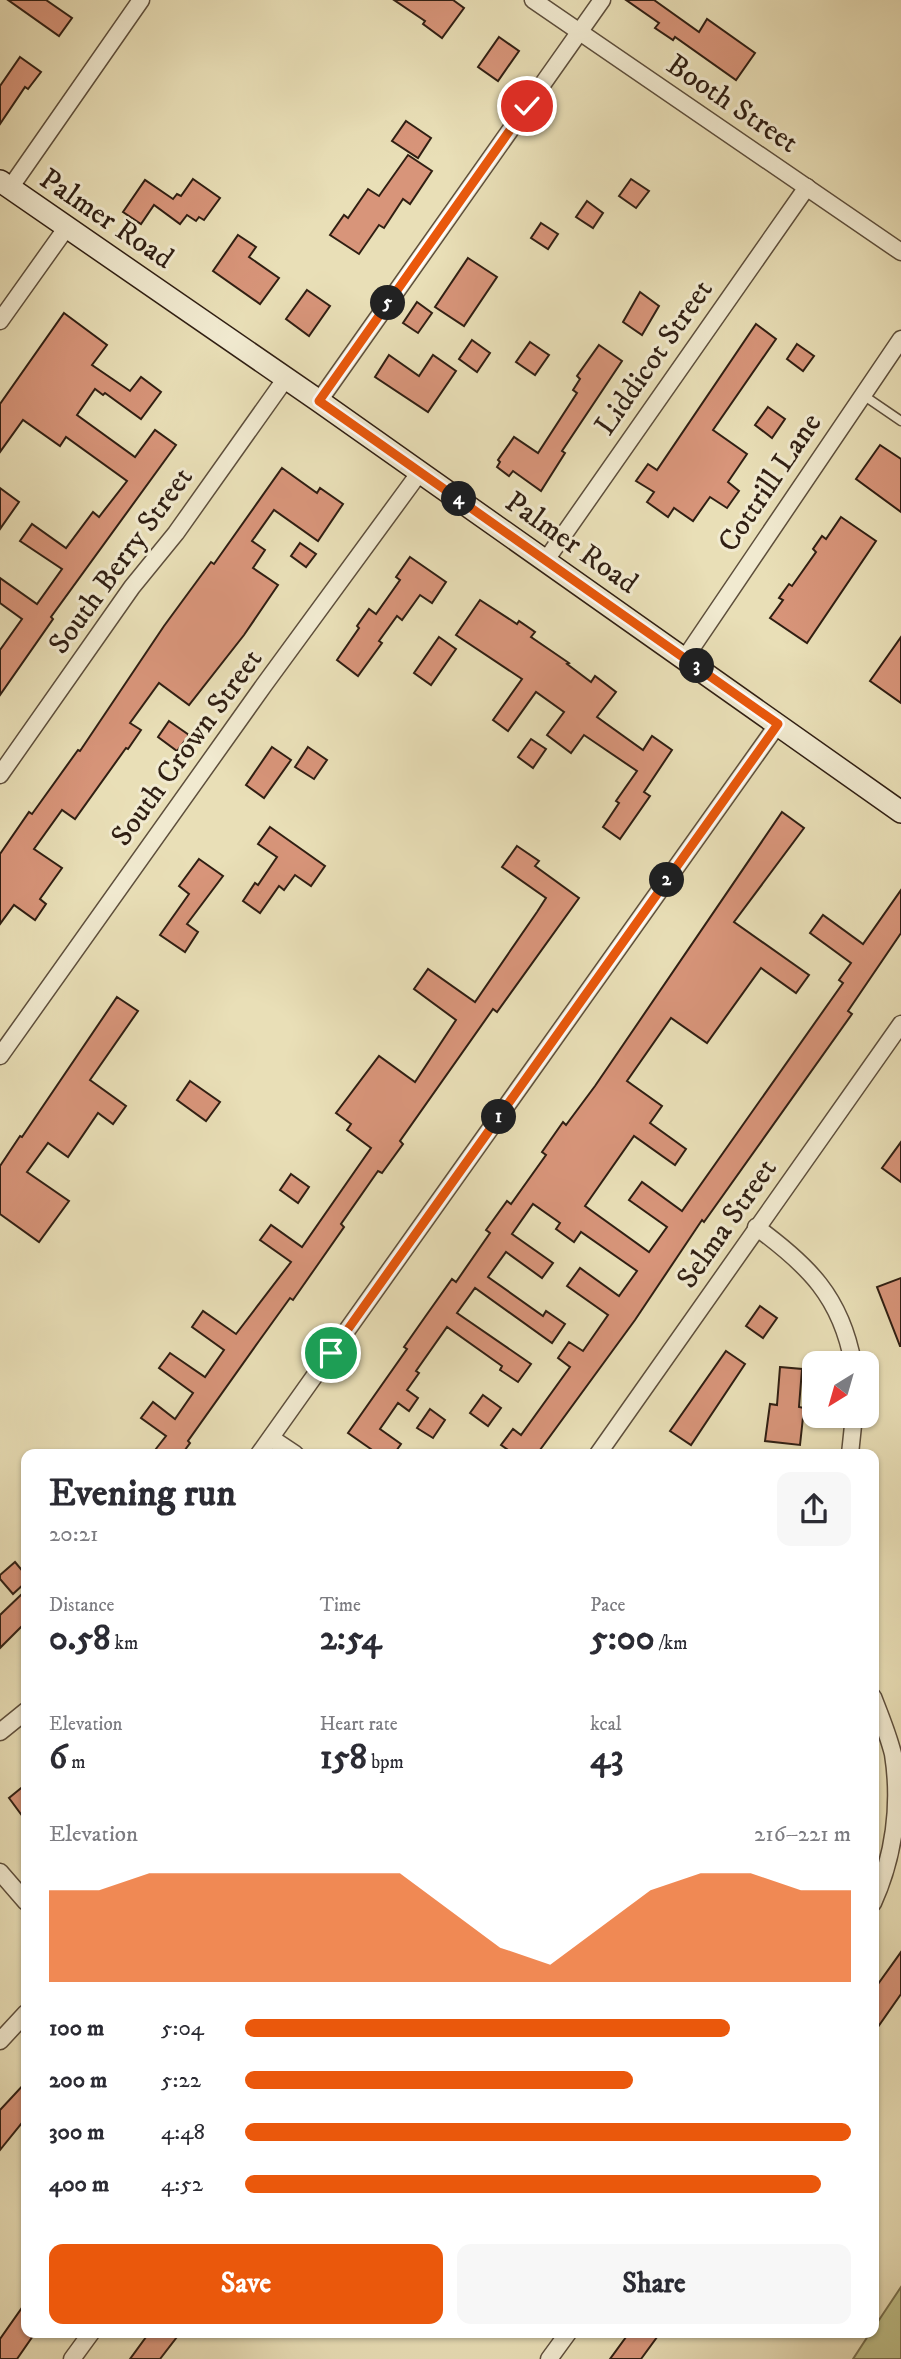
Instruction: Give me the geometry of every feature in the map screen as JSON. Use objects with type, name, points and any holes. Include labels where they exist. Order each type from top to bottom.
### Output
[{"type":"street","points":[[5,184],[141,0]]},
{"type":"street","name":"Booth Street","points":[[533,0],[901,252]]},
{"type":"street","points":[[319,401],[602,0]]},
{"type":"street","name":"Palmer Road","points":[[5,184],[421,472],[901,812]]},
{"type":"street","name":"Liddicot Street","points":[[546,560],[807,187]]},
{"type":"street","points":[[0,321],[67,227]]},
{"type":"street","name":"Cottrill Lane","points":[[685,658],[901,339]]},
{"type":"street","name":"South Berry Street","points":[[0,775],[132,587],[176,533],[286,378]]},
{"type":"street","name":"South Crown Street","points":[[0,1056],[264,685],[421,472]]},
{"type":"street","points":[[263,1449],[778,724]]},
{"type":"street","name":"Selma Street","points":[[601,1449],[901,1024]]},
{"type":"street","points":[[756,1227],[805,1266],[830,1296],[851,1351]]},
{"type":"street","points":[[851,1449],[853,1428]]},
{"type":"street","points":[[271,1438],[288,1449]]},
{"type":"street","points":[[879,1714],[893,1754],[898,1799],[892,1852],[879,1887]]},
{"type":"street","points":[[0,1732],[21,1715]]},
{"type":"street","points":[[0,1872],[21,1896]]},
{"type":"street","points":[[0,2041],[21,2018]]},
{"type":"street","points":[[72,2359],[87,2338]]},
{"type":"street","points":[[549,2359],[564,2338]]},
{"type":"lane","points":[[862,394],[901,421]]},
{"type":"green space","points":[[901,2287],[901,2359],[853,2359],[867,2338],[879,2338],[879,2320]]},
{"type":"building","points":[[8,0],[46,0],[72,18],[59,36]]},
{"type":"building","points":[[394,0],[453,0],[464,8],[442,38],[423,24],[425,21]]},
{"type":"building","points":[[626,0],[654,0],[699,32],[707,19],[755,53],[736,80],[675,37],[673,40],[655,28],[659,23]]},
{"type":"building","points":[[499,37],[519,51],[498,81],[478,67]]},
{"type":"building","points":[[20,57],[41,72],[28,89],[25,87],[0,124],[0,86]]},
{"type":"building","points":[[406,121],[431,138],[418,158],[392,141]]},
{"type":"building","points":[[408,155],[432,171],[410,204],[403,199],[384,228],[379,225],[359,254],[330,235],[344,215],[348,218],[368,189],[379,196]]},
{"type":"building","points":[[193,179],[220,198],[204,220],[199,217],[196,221],[187,215],[180,224],[154,205],[141,224],[123,212],[145,180],[173,199],[177,194],[181,196]]},
{"type":"building","points":[[631,179],[649,191],[636,208],[619,196]]},
{"type":"building","points":[[587,201],[603,213],[593,228],[576,217]]},
{"type":"building","points":[[541,223],[558,234],[548,249],[531,238]]},
{"type":"building","points":[[238,235],[256,247],[249,257],[279,278],[260,304],[213,271]]},
{"type":"building","points":[[468,258],[497,277],[464,326],[435,307]]},
{"type":"building","points":[[307,290],[330,306],[309,336],[286,319]]},
{"type":"building","points":[[640,292],[659,306],[642,335],[623,322]]},
{"type":"building","points":[[417,302],[432,313],[418,333],[403,323]]},
{"type":"building","points":[[64,313],[107,345],[92,365],[130,391],[141,377],[161,392],[141,419],[105,393],[103,395],[95,389],[77,415],[135,457],[155,430],[176,445],[51,617],[53,619],[0,695],[0,650],[22,619],[0,603],[0,578],[37,604],[62,569],[20,541],[32,524],[66,548],[93,512],[99,517],[127,481],[66,437],[60,446],[23,420],[0,452],[0,404]]},
{"type":"building","points":[[756,324],[776,339],[713,430],[747,454],[728,482],[739,491],[727,508],[710,497],[693,521],[674,508],[668,517],[647,502],[654,492],[636,481],[648,464],[657,470]]},
{"type":"building","points":[[472,340],[490,353],[477,372],[459,359]]},
{"type":"building","points":[[530,342],[549,355],[535,375],[516,362]]},
{"type":"building","points":[[797,344],[814,356],[803,371],[787,359]]},
{"type":"building","points":[[599,345],[622,361],[562,451],[565,453],[541,491],[513,471],[509,476],[497,467],[500,462],[498,460],[514,437],[538,453],[577,393],[573,390],[580,379],[577,376]]},
{"type":"building","points":[[389,355],[419,376],[433,355],[456,371],[428,412],[375,377]]},
{"type":"building","points":[[768,407],[785,419],[772,438],[755,425]]},
{"type":"building","points":[[880,445],[901,459],[901,512],[856,479]]},
{"type":"building","points":[[282,468],[317,493],[320,488],[343,504],[318,541],[274,510],[252,541],[265,550],[253,568],[278,585],[244,635],[189,705],[159,683],[130,723],[141,730],[128,749],[126,748],[75,819],[62,810],[34,849],[62,868],[40,899],[46,904],[35,920],[14,905],[0,924],[0,854],[29,812],[32,814],[78,750],[80,751],[164,626],[211,562],[214,564]]},
{"type":"building","points":[[0,488],[19,502],[0,529]]},
{"type":"building","points":[[841,517],[876,541],[807,643],[770,618],[783,600],[779,598],[789,584],[792,586],[816,552],[813,549],[822,536],[826,539]]},
{"type":"building","points":[[300,543],[316,554],[306,567],[291,556]]},
{"type":"building","points":[[410,557],[446,582],[432,603],[420,595],[402,620],[397,616],[379,641],[382,643],[358,676],[337,660],[369,609],[376,614],[400,580],[396,577]]},
{"type":"building","points":[[480,600],[517,624],[519,621],[535,632],[531,637],[591,682],[595,676],[616,692],[597,717],[643,750],[652,736],[672,750],[644,792],[650,796],[620,839],[603,827],[619,803],[616,801],[637,771],[584,735],[571,753],[547,735],[564,712],[536,692],[508,731],[493,720],[522,679],[456,635]]},
{"type":"building","points":[[439,637],[456,649],[431,685],[414,673]]},
{"type":"building","points":[[901,637],[901,703],[870,681]]},
{"type":"building","points":[[169,721],[189,735],[177,751],[158,737]]},
{"type":"building","points":[[531,739],[546,749],[533,768],[518,757]]},
{"type":"building","points":[[272,747],[291,760],[264,798],[246,785]]},
{"type":"building","points":[[308,747],[327,760],[314,779],[295,767]]},
{"type":"building","points":[[782,812],[804,828],[734,922],[809,975],[796,993],[761,968],[707,1043],[671,1018],[627,1081],[662,1106],[650,1123],[686,1149],[675,1165],[634,1136],[585,1206],[649,1252],[667,1227],[629,1200],[642,1182],[682,1211],[843,983],[839,980],[851,963],[810,933],[823,915],[863,944],[901,890],[901,933],[848,1011],[852,1014],[541,1449],[507,1449],[501,1445],[513,1429],[521,1435],[570,1367],[558,1358],[569,1342],[583,1351],[608,1315],[567,1286],[580,1268],[619,1296],[637,1271],[581,1232],[574,1242],[556,1229],[560,1223],[533,1204],[512,1234],[553,1263],[542,1278],[506,1252],[488,1277],[543,1316],[546,1311],[565,1324],[552,1343],[475,1288],[457,1313],[531,1364],[518,1382],[500,1370],[502,1366],[447,1327],[416,1371],[419,1373],[407,1390],[418,1398],[409,1411],[398,1403],[380,1429],[401,1444],[398,1449],[371,1449],[348,1433],[407,1349],[404,1347],[425,1317],[452,1279],[456,1282],[490,1233],[486,1230],[507,1201],[511,1204],[546,1155],[542,1152],[563,1122],[566,1125]]},
{"type":"building","points":[[270,827],[325,866],[311,886],[295,875],[284,890],[279,886],[260,913],[243,901],[277,857],[258,844]]},
{"type":"building","points":[[517,846],[539,861],[535,866],[579,898],[497,1012],[493,1009],[400,1141],[403,1144],[382,1173],[378,1171],[341,1224],[344,1227],[293,1300],[290,1298],[259,1341],[188,1441],[190,1443],[186,1449],[156,1449],[166,1436],[141,1418],[153,1402],[175,1419],[193,1393],[159,1368],[170,1353],[205,1377],[224,1350],[192,1327],[203,1311],[236,1334],[291,1262],[260,1240],[271,1225],[302,1247],[371,1148],[347,1130],[351,1124],[336,1113],[379,1056],[415,1082],[456,1020],[414,989],[428,969],[475,1002],[546,898],[502,867]]},
{"type":"building","points":[[199,859],[223,876],[187,924],[198,932],[185,952],[160,935],[189,894],[179,886]]},
{"type":"building","points":[[117,997],[138,1011],[90,1080],[126,1106],[113,1124],[98,1113],[68,1157],[48,1143],[27,1172],[69,1201],[39,1242],[0,1214],[0,1166]]},
{"type":"building","points":[[190,1081],[220,1102],[206,1121],[177,1100]]},
{"type":"building","points":[[901,1142],[901,1182],[882,1168]]},
{"type":"building","points":[[291,1174],[309,1187],[298,1203],[280,1190]]},
{"type":"building","points":[[901,1278],[901,1346],[900,1346],[877,1287]]},
{"type":"building","points":[[760,1306],[777,1318],[763,1338],[746,1326]]},
{"type":"building","points":[[726,1351],[745,1364],[691,1445],[670,1431]]},
{"type":"building","points":[[780,1367],[802,1369],[800,1445],[765,1441],[770,1404],[777,1405]]},
{"type":"building","points":[[483,1395],[501,1408],[488,1426],[470,1413]]},
{"type":"building","points":[[430,1409],[445,1420],[433,1438],[417,1428]]},
{"type":"building","points":[[15,1562],[21,1569],[21,1587],[13,1594],[0,1579],[0,1575]]},
{"type":"building","points":[[21,1595],[21,1627],[0,1648],[0,1615]]},
{"type":"building","points":[[21,1788],[21,1814],[9,1798]]},
{"type":"building","points":[[901,1952],[901,1994],[879,2025],[879,1983]]},
{"type":"building","points":[[21,2087],[21,2124],[0,2150],[0,2110]]},
{"type":"building","points":[[21,2309],[21,2338],[32,2338],[17,2359],[0,2359],[0,2339]]},
{"type":"building","points":[[145,2338],[176,2338],[160,2359],[130,2359]]},
{"type":"building","points":[[625,2338],[656,2338],[641,2359],[610,2359]]},
{"type":"route","points":[[331,1353],[778,724],[319,401],[527,106]]}]
